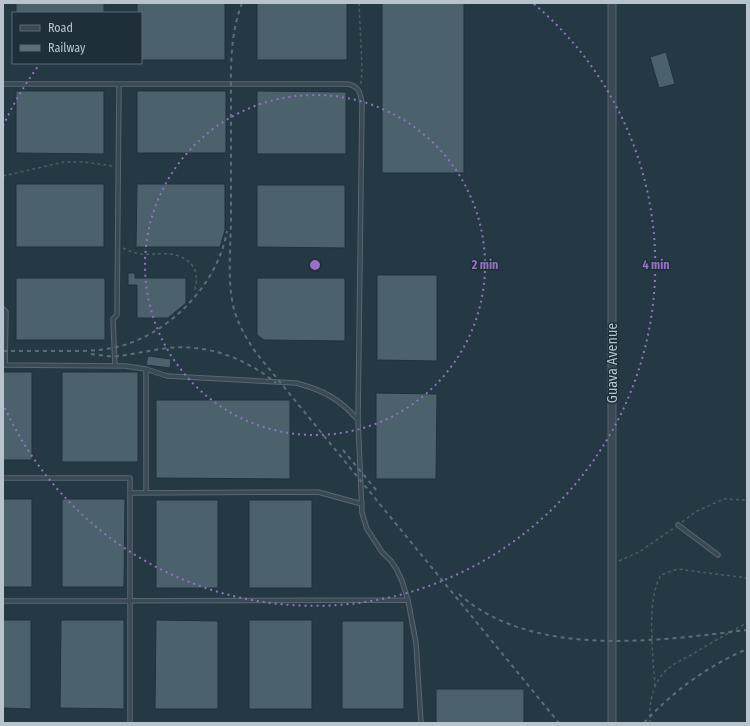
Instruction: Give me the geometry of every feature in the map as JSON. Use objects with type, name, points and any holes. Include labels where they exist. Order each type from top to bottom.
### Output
[{"type":"street","name":"Guava Avenue","points":[[612,3],[612,723]]},
{"type":"lane","points":[[3,84],[347,84],[354,85],[358,89],[361,95],[362,103],[358,420],[362,513],[367,529],[382,552],[397,570],[408,600],[416,643],[421,723]]},
{"type":"lane","points":[[115,366],[113,319],[117,315],[119,84]]},
{"type":"lane","points":[[3,309],[6,312],[4,365],[125,366],[146,369],[167,376],[286,382],[312,387],[330,395],[348,408],[358,420]]},
{"type":"lane","points":[[146,369],[146,493]]},
{"type":"lane","points":[[3,478],[130,478],[130,723]]},
{"type":"lane","points":[[130,493],[318,492],[362,504]]},
{"type":"lane","points":[[678,525],[718,555]]},
{"type":"lane","points":[[3,601],[408,600]]},
{"type":"path","points":[[360,3],[362,68],[361,95]]},
{"type":"path","points":[[3,176],[64,162],[84,162],[118,168]]},
{"type":"path","points":[[118,246],[134,252],[176,255],[186,259],[192,265],[197,274],[197,282],[194,292]]},
{"type":"path","points":[[650,723],[649,707],[654,686],[652,605],[655,591],[662,575],[677,569],[747,578]]},
{"type":"path","points":[[654,686],[662,674],[672,665],[747,623]]},
{"type":"building","points":[[16,3],[104,3],[104,12],[16,12]]},
{"type":"building","points":[[137,3],[225,3],[225,60],[142,60],[142,12],[137,12]]},
{"type":"building","points":[[257,3],[347,3],[347,60],[257,60]]},
{"type":"building","points":[[382,3],[464,3],[464,173],[382,173]]},
{"type":"building","points":[[666,52],[675,84],[659,88],[650,57]]},
{"type":"building","points":[[16,91],[104,91],[104,154],[16,153]]},
{"type":"building","points":[[137,91],[226,91],[226,153],[137,153]]},
{"type":"building","points":[[257,91],[346,92],[346,154],[257,154]]},
{"type":"building","points":[[16,184],[104,184],[104,247],[16,247]]},
{"type":"building","points":[[137,184],[225,184],[225,230],[220,247],[136,247]]},
{"type":"building","points":[[257,185],[345,185],[345,248],[257,247]]},
{"type":"building","points":[[128,273],[135,273],[135,278],[186,278],[186,303],[168,318],[137,318],[137,285],[128,285]]},
{"type":"building","points":[[377,275],[437,275],[437,361],[377,360]]},
{"type":"building","points":[[16,278],[105,278],[105,340],[16,340]]},
{"type":"building","points":[[257,278],[345,278],[345,341],[264,340],[257,335]]},
{"type":"building","points":[[148,356],[171,359],[170,368],[146,365]]},
{"type":"building","points":[[3,372],[32,372],[32,460],[3,460]]},
{"type":"building","points":[[62,372],[138,372],[138,462],[62,462]]},
{"type":"building","points":[[376,393],[437,394],[436,479],[376,479]]},
{"type":"building","points":[[156,400],[290,400],[290,479],[156,478]]},
{"type":"building","points":[[3,499],[32,499],[32,587],[3,587]]},
{"type":"building","points":[[62,499],[125,499],[124,587],[62,587]]},
{"type":"building","points":[[156,500],[218,500],[218,588],[156,588]]},
{"type":"building","points":[[249,500],[312,500],[312,588],[249,588]]},
{"type":"building","points":[[3,620],[31,620],[31,709],[3,708]]},
{"type":"building","points":[[61,620],[124,620],[124,709],[60,708]]},
{"type":"building","points":[[156,620],[218,621],[218,709],[155,709]]},
{"type":"building","points":[[249,620],[312,620],[312,709],[249,709]]},
{"type":"building","points":[[342,621],[404,621],[404,709],[342,709]]},
{"type":"building","points":[[436,689],[524,689],[524,723],[436,723]]},
{"type":"railway","points":[[242,3],[233,42],[231,82],[230,284],[233,305],[240,325],[257,354],[559,723]]},
{"type":"railway","points":[[3,351],[97,350],[112,348],[132,342],[151,333],[170,321],[201,289],[213,271],[222,251],[227,231]]},
{"type":"railway","points":[[91,354],[116,356],[168,348],[197,348],[212,351],[239,360],[252,366],[276,383]]},
{"type":"railway","points":[[343,450],[377,491]]},
{"type":"railway","points":[[459,594],[489,615],[522,629],[559,637],[636,641],[747,630]]},
{"type":"railway","points":[[644,723],[667,700],[692,680],[719,663],[747,649]]}]
